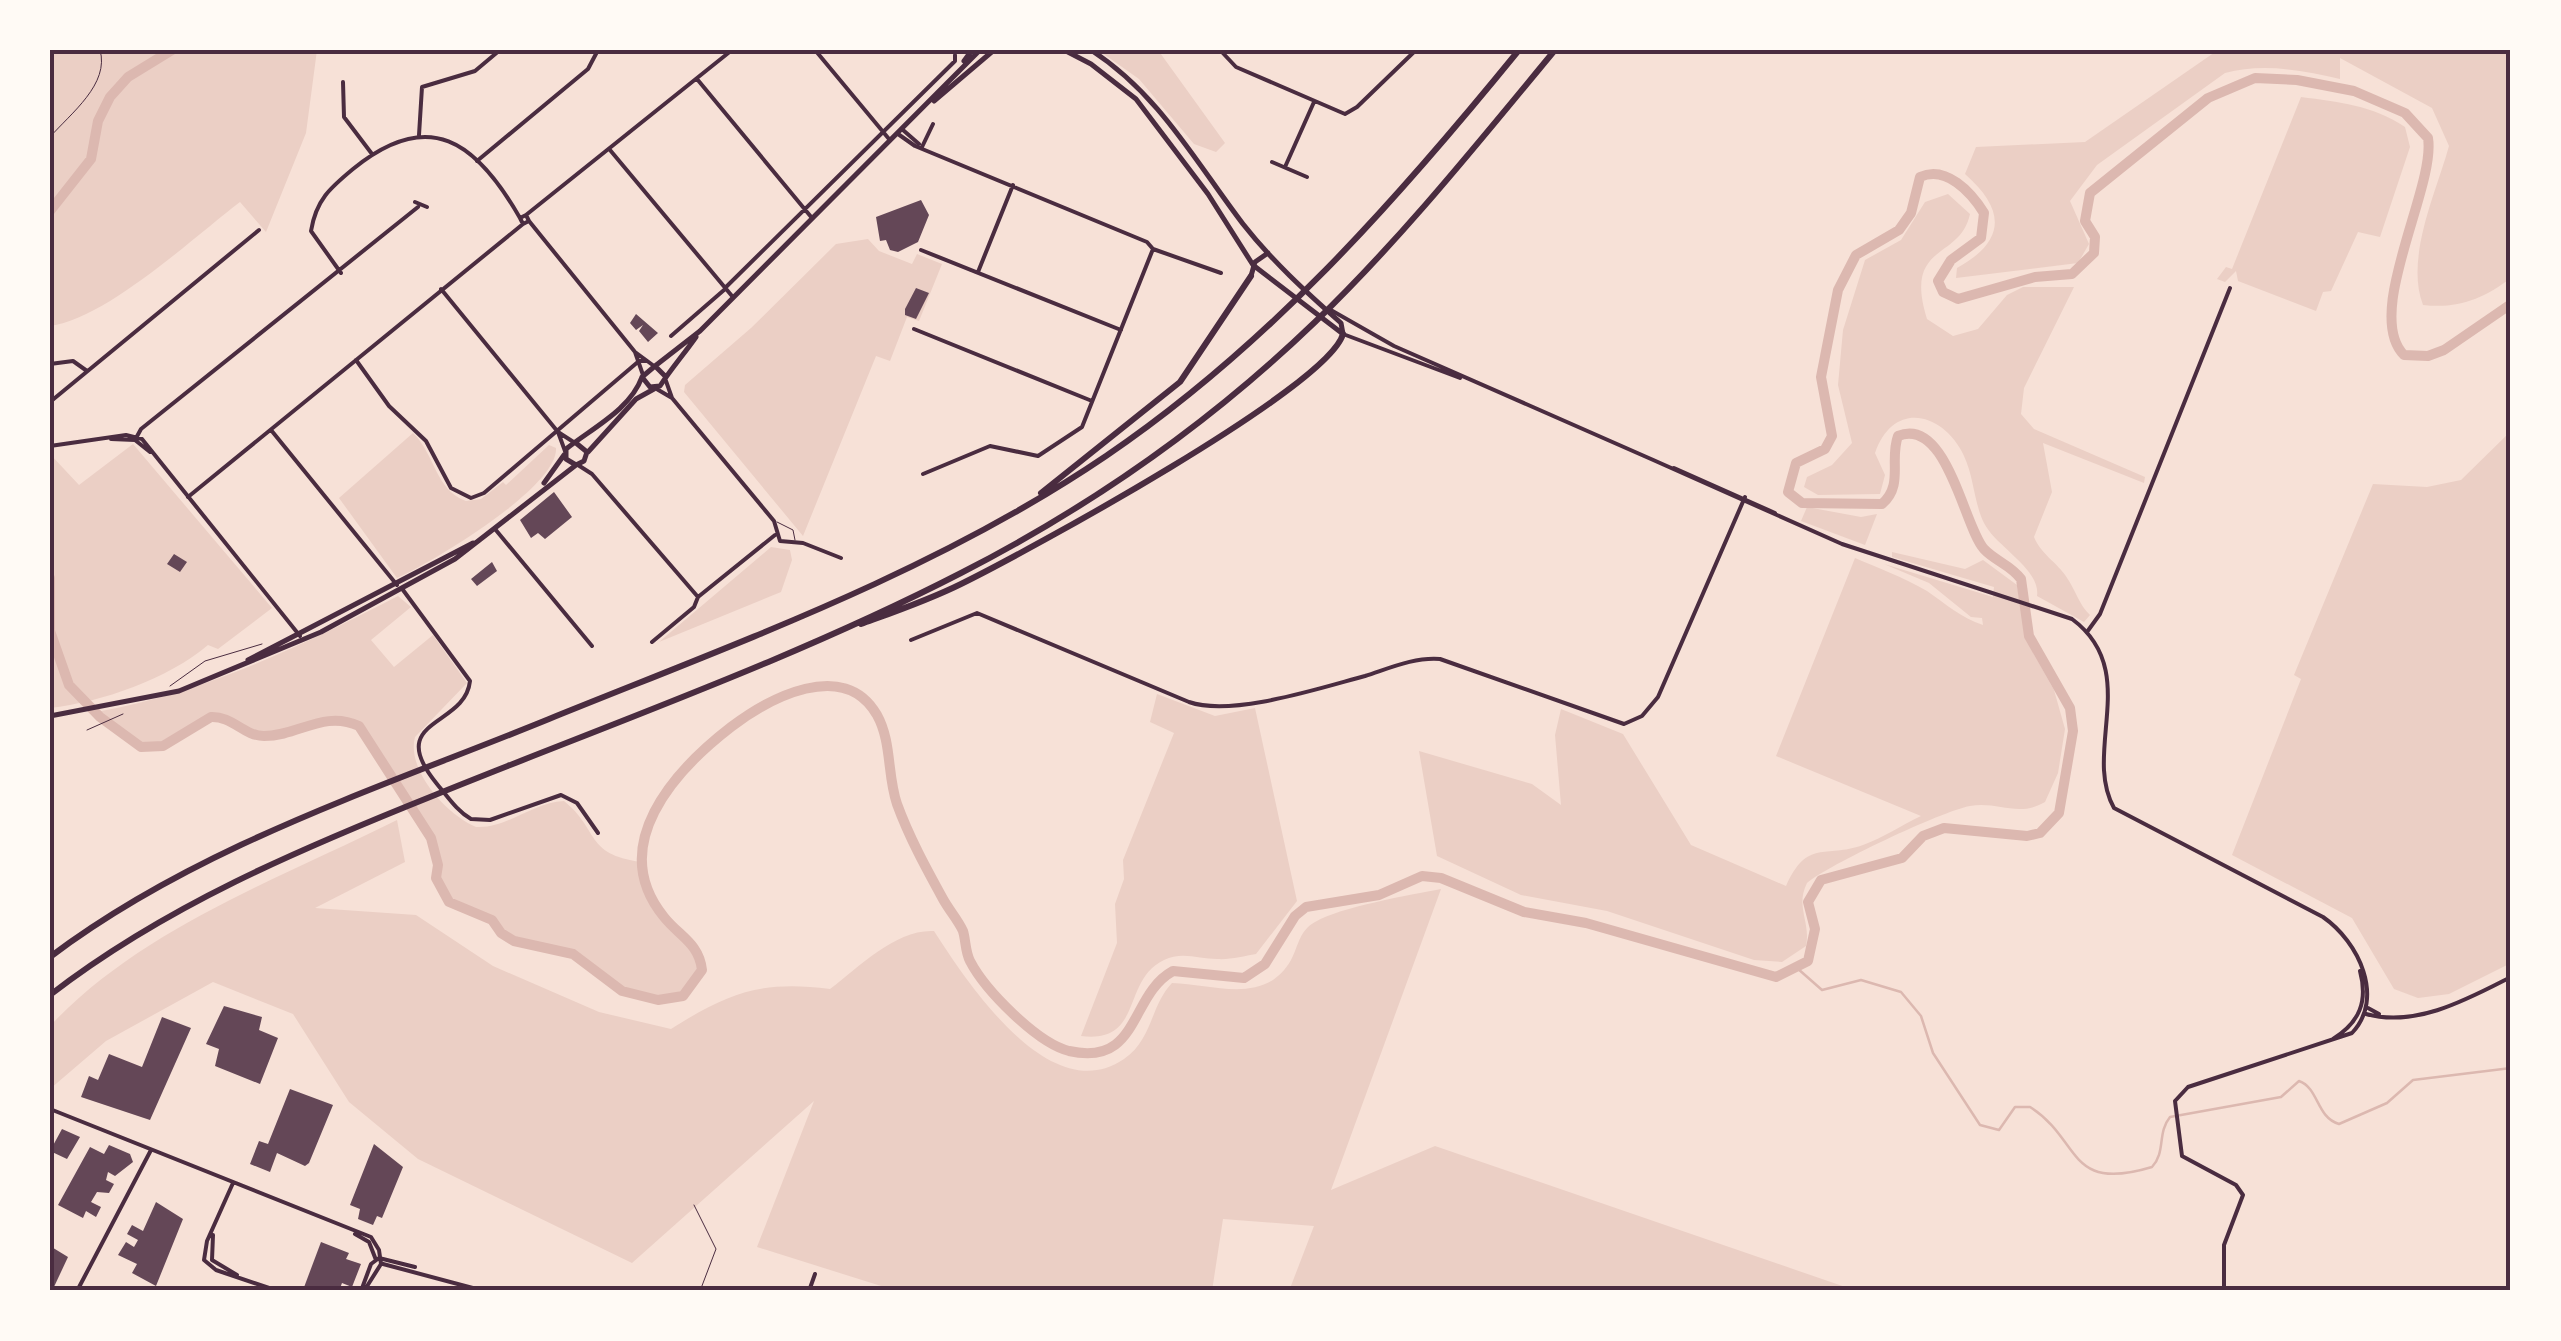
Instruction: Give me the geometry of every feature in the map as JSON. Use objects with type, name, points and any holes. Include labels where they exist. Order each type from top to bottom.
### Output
[{"type":"highway","points":[[50,956],[93,927],[226,853],[823,606],[916,565],[1008,517],[1126,442],[1208,380],[1289,309],[1398,194],[1518,50]]},
{"type":"highway","points":[[826,636],[960,574],[1098,495],[1219,407],[1339,298],[1429,200],[1555,50]]},
{"type":"highway","points":[[1008,517],[1180,382],[1251,276]]},
{"type":"highway","points":[[50,995],[156,924],[240,879],[470,780],[956,587],[1083,518],[1273,404],[1329,357],[1343,334]]},
{"type":"main road","points":[[540,489],[565,452],[619,407],[643,376],[734,298],[920,112],[976,50]]},
{"type":"main road","points":[[1060,50],[1073,54],[1136,99],[1208,194],[1253,265],[1343,334]]},
{"type":"main road","points":[[1091,50],[1151,99],[1268,254],[1342,323],[1343,334]]},
{"type":"main road","points":[[920,112],[994,51]]},
{"type":"main road","points":[[1251,276],[1253,265],[1268,254]]},
{"type":"main road","points":[[50,716],[188,688],[301,639],[483,538],[540,489],[577,465],[597,437],[654,389],[700,331]]},
{"type":"main road","points":[[654,366],[665,377]]},
{"type":"main road","points":[[643,376],[654,389]]},
{"type":"main road","points":[[575,443],[585,448],[586,456]]},
{"type":"main road","points":[[565,452],[568,462],[577,465]]},
{"type":"street","points":[[419,135],[422,87],[474,71],[500,50]]},
{"type":"street","points":[[477,161],[588,69],[598,50]]},
{"type":"street","points":[[188,497],[732,50]]},
{"type":"street","points":[[816,50],[891,141]]},
{"type":"street","points":[[1220,50],[1236,66],[1338,113],[1353,111],[1411,51]]},
{"type":"street","points":[[670,336],[725,288],[955,61],[955,55]]},
{"type":"street","points":[[697,79],[813,219]]},
{"type":"street","points":[[343,82],[344,117],[372,154]]},
{"type":"street","points":[[1284,168],[1314,102]]},
{"type":"street","points":[[922,147],[934,124]]},
{"type":"street","points":[[900,132],[922,147],[1147,242],[1153,249],[1220,274]]},
{"type":"street","points":[[340,273],[313,237],[313,220],[323,194],[395,140],[419,135],[446,140],[477,161],[642,361],[654,366]]},
{"type":"street","points":[[610,150],[734,298]]},
{"type":"street","points":[[1272,162],[1307,178]]},
{"type":"street","points":[[978,272],[1014,185]]},
{"type":"street","points":[[137,438],[147,425],[312,290],[340,273],[417,205],[427,208]]},
{"type":"street","points":[[50,402],[259,230]]},
{"type":"street","points":[[923,474],[990,446],[1038,456],[1080,430],[1153,249]]},
{"type":"street","points":[[920,250],[1121,330]]},
{"type":"street","points":[[1291,278],[1342,318],[1483,386],[1872,555],[2052,609],[2087,632],[2106,669],[2107,788],[2114,808],[2128,820],[2323,917],[2342,934],[2369,987],[2365,1010],[2329,1041],[2185,1089],[2176,1098],[2182,1156],[2242,1192],[2243,1202],[2224,1245],[2224,1291]]},
{"type":"street","points":[[2087,632],[2100,614],[2230,288]]},
{"type":"street","points":[[441,290],[558,432],[575,443]]},
{"type":"street","points":[[914,329],[1092,402]]},
{"type":"street","points":[[1343,334],[1483,386]]},
{"type":"street","points":[[356,360],[390,406],[426,441],[453,490],[469,498],[482,494],[642,361]]},
{"type":"street","points":[[50,364],[72,361],[88,371]]},
{"type":"street","points":[[642,361],[643,376]]},
{"type":"street","points":[[665,377],[672,398],[774,521],[776,535],[784,544],[794,542],[841,558]]},
{"type":"street","points":[[654,389],[672,398]]},
{"type":"street","points":[[271,430],[400,587],[470,680],[465,696],[422,734],[418,754],[426,771],[460,812],[475,820],[490,820],[561,796],[577,803],[598,833]]},
{"type":"street","points":[[558,432],[565,452]]},
{"type":"street","points":[[50,446],[137,438],[301,639]]},
{"type":"street","points":[[586,456],[592,474]]},
{"type":"street","points":[[577,465],[592,474],[698,597]]},
{"type":"street","points":[[911,640],[977,613],[1189,702],[1213,708],[1340,682],[1412,661],[1440,659],[1624,724],[1642,716],[1658,697],[1744,500]]},
{"type":"street","points":[[495,529],[592,646]]},
{"type":"street","points":[[652,642],[694,607],[698,597],[776,535]]},
{"type":"street","points":[[2365,1010],[2384,1016],[2412,1016],[2455,1005],[2511,976]]},
{"type":"street","points":[[50,1109],[373,1239],[381,1264]]},
{"type":"street","points":[[76,1291],[151,1150]]},
{"type":"street","points":[[233,1183],[215,1229],[212,1260],[241,1277],[278,1291]]},
{"type":"street","points":[[379,1258],[484,1291]]},
{"type":"street","points":[[362,1291],[379,1258]]},
{"type":"street","points":[[381,1264],[428,1273]]},
{"type":"street","points":[[362,1291],[381,1264]]},
{"type":"street","points":[[809,1291],[815,1274]]},
{"type":"lane","points":[[774,521],[793,530],[794,542]]},
{"type":"lane","points":[[694,1205],[716,1249],[700,1291]]},
{"type":"path","points":[[50,137],[102,74],[100,50]]},
{"type":"path","points":[[188,672],[211,659],[268,642]]},
{"type":"path","points":[[87,730],[123,714]]},
{"type":"shaded area","points":[[50,50],[317,50],[306,133],[266,232],[240,202],[123,293],[97,309],[50,326]]},
{"type":"shaded area","points":[[1098,50],[1158,50],[1225,143],[1216,152],[1194,144],[1139,79]]},
{"type":"shaded area","points":[[2218,50],[2511,50],[2511,278],[2470,301],[2423,305],[2418,287],[2420,246],[2449,146],[2432,108],[2340,58],[2340,79],[2282,69],[2253,68],[2225,73],[2097,165],[2070,201],[2089,244],[2078,263],[1956,278],[1957,268],[1985,247],[1995,224],[1988,200],[1965,174],[1976,147],[2085,142]]},
{"type":"shaded area","points":[[2301,97],[2380,114],[2405,127],[2410,147],[2380,237],[2358,232],[2331,291],[2323,292],[2316,311],[2238,281],[2236,271],[2225,282],[2217,279],[2226,267],[2232,269]]},
{"type":"shaded area","points":[[1948,194],[1970,214],[1956,239],[1927,264],[1922,294],[1927,319],[1953,336],[1978,329],[2007,295],[2023,287],[2074,287],[2024,388],[2021,414],[2034,429],[2145,477],[2144,483],[2043,443],[2052,492],[2034,537],[2065,575],[2090,615],[2084,622],[2037,596],[2025,567],[1984,523],[1967,464],[1955,441],[1932,422],[1906,419],[1883,436],[1875,453],[1885,475],[1880,494],[1818,495],[1804,487],[1807,477],[1832,465],[1852,443],[1838,385],[1843,330],[1865,260],[1901,240],[1925,202]]},
{"type":"shaded area","points":[[868,239],[879,251],[912,264],[917,254],[942,264],[919,321],[907,317],[890,361],[876,356],[803,536],[684,392],[685,385],[751,328],[836,244]]},
{"type":"shaded area","points":[[2511,431],[2511,963],[2449,994],[2418,998],[2394,989],[2352,918],[2232,855],[2301,679],[2294,675],[2373,484],[2427,487],[2461,480]]},
{"type":"shaded area","points":[[413,433],[448,489],[466,501],[481,499],[503,482],[506,485],[549,445],[556,448],[551,464],[537,483],[516,502],[463,541],[397,578],[339,498]]},
{"type":"shaded area","points":[[133,444],[272,608],[218,649],[208,645],[154,678],[112,694],[50,708],[50,454],[79,485]]},
{"type":"shaded area","points":[[1807,507],[1861,517],[1877,514],[1865,545],[1801,521]]},
{"type":"shaded area","points":[[771,547],[790,550],[792,560],[781,592],[659,642]]},
{"type":"shaded area","points":[[1892,552],[1965,569],[1983,560],[2017,585],[2026,640],[2054,690],[2065,729],[2058,773],[2045,802],[2026,809],[1980,805],[1956,810],[1837,864],[1807,883],[1803,907],[1806,946],[1782,962],[1754,960],[1607,911],[1521,895],[1437,856],[1419,751],[1532,784],[1561,805],[1555,735],[1561,709],[1623,734],[1691,845],[1786,886],[1802,861],[1810,856],[1863,845],[1921,816],[1776,756],[1855,558],[1918,586],[1983,625],[1982,618],[1971,617],[1929,583],[1884,564],[1993,597],[1994,587],[1892,557]]},
{"type":"shaded area","points":[[398,596],[411,607],[371,640],[394,667],[433,635],[467,683],[415,737],[417,763],[431,790],[453,813],[476,827],[498,824],[564,801],[601,847],[641,862],[650,893],[663,916],[694,945],[701,960],[697,982],[671,1000],[622,991],[573,954],[514,941],[501,933],[492,920],[449,902],[436,878],[438,865],[431,837],[359,726],[322,722],[264,736],[211,717],[178,736],[152,745],[128,738],[96,712],[176,693],[252,666]]},
{"type":"shaded area","points":[[1157,694],[1215,716],[1255,708],[1297,901],[1256,954],[1222,959],[1177,956],[1164,960],[1142,981],[1124,1021],[1101,1036],[1081,1036],[1117,943],[1115,904],[1124,879],[1123,860],[1174,733],[1150,722]]},
{"type":"shaded area","points":[[397,820],[405,862],[315,908],[416,915],[493,966],[599,1012],[671,1029],[710,1006],[746,992],[784,986],[830,989],[892,943],[934,931],[967,980],[1014,1033],[1040,1054],[1068,1068],[1096,1070],[1124,1059],[1141,1042],[1172,983],[1253,988],[1280,974],[1302,934],[1315,922],[1358,907],[1441,889],[1331,1190],[1435,1146],[1857,1291],[1289,1291],[1314,1226],[1223,1219],[1212,1291],[897,1291],[757,1247],[814,1101],[632,1263],[418,1159],[349,1102],[293,1014],[213,982],[106,1041],[50,1089],[50,1026],[86,991],[169,933],[214,908]]},
{"type":"building","points":[[921,200],[929,215],[918,242],[898,252],[890,250],[886,240],[880,241],[876,217]]},
{"type":"building","points":[[916,288],[929,293],[916,319],[905,315],[905,309]]},
{"type":"building","points":[[636,314],[658,333],[648,342],[639,331],[643,325],[636,330],[630,323]]},
{"type":"building","points":[[554,492],[572,517],[545,539],[538,533],[531,538],[520,520]]},
{"type":"building","points":[[174,554],[187,562],[180,572],[167,564]]},
{"type":"building","points":[[492,562],[497,571],[477,586],[471,579]]},
{"type":"building","points":[[224,1006],[262,1017],[259,1030],[278,1038],[260,1084],[215,1066],[219,1049],[206,1044]]},
{"type":"building","points":[[162,1017],[191,1028],[150,1120],[81,1097],[89,1076],[98,1080],[109,1054],[142,1067]]},
{"type":"building","points":[[290,1089],[333,1105],[309,1163],[305,1166],[277,1153],[270,1172],[250,1164],[259,1141],[268,1144]]},
{"type":"building","points":[[62,1129],[80,1137],[67,1159],[50,1151]]},
{"type":"building","points":[[374,1144],[403,1167],[382,1218],[377,1216],[373,1225],[358,1219],[360,1209],[350,1205]]},
{"type":"building","points":[[109,1145],[130,1154],[133,1162],[115,1176],[108,1172],[106,1180],[114,1184],[109,1193],[97,1192],[91,1202],[101,1207],[96,1217],[86,1211],[83,1218],[58,1205],[90,1147],[104,1154]]},
{"type":"building","points":[[156,1202],[183,1219],[156,1286],[132,1273],[137,1264],[118,1255],[126,1242],[134,1247],[138,1240],[127,1234],[132,1225],[143,1231]]},
{"type":"building","points":[[321,1242],[349,1253],[346,1259],[361,1264],[352,1287],[342,1283],[339,1291],[303,1290]]},
{"type":"building","points":[[50,1246],[68,1257],[53,1289],[50,1288]]},
{"type":"waterway","points":[[50,211],[91,159],[98,121],[110,97],[128,77],[172,50]]},
{"type":"waterway","points":[[50,631],[69,685],[100,717],[141,747],[163,746],[211,717],[264,736],[322,722],[359,726],[431,838],[438,865],[436,878],[449,902],[492,920],[501,933],[514,941],[573,954],[622,991],[658,1000],[683,996],[702,970],[693,946],[664,917],[648,890],[642,864],[645,837],[654,812],[688,765],[731,727],[785,696],[826,686],[845,688],[863,698],[877,715],[902,816],[930,876],[963,931],[968,957],[977,973],[1028,1027],[1069,1051],[1092,1053],[1109,1049],[1122,1039],[1159,982],[1173,971],[1244,978],[1265,964],[1295,916],[1306,907],[1379,895],[1422,876],[1441,878],[1524,912],[1586,923],[1776,977],[1808,961],[1815,929],[1808,902],[1821,880],[1902,858],[1923,836],[1944,828],[2027,836],[2040,833],[2059,813],[2073,731],[2070,708],[2029,636],[2021,579],[1984,549],[1952,477],[1929,442],[1915,434],[1898,436],[1893,489],[1882,504],[1802,503],[1788,492],[1796,463],[1825,449],[1832,436],[1821,377],[1838,290],[1856,255],[1899,230],[1911,213],[1920,177],[1939,175],[1957,183],[1984,213],[1981,238],[1951,260],[1938,281],[1943,292],[1958,299],[2035,277],[2072,274],[2094,253],[2095,237],[2085,221],[2090,193],[2208,98],[2255,78],[2297,80],[2354,91],[2405,113],[2428,138],[2428,160],[2396,281],[2392,311],[2394,336],[2404,355],[2428,356],[2444,350],[2511,304]]},
{"type":"waterway","points":[[50,578],[50,629]]},
{"type":"waterway","points":[[1797,968],[1822,990],[1861,980],[1901,992],[1921,1016],[1933,1053],[1980,1125],[1999,1130],[2015,1107],[2030,1107],[2047,1120],[2078,1159],[2104,1173],[2152,1167],[2170,1117],[2281,1097],[2299,1081],[2310,1090],[2326,1115],[2339,1124],[2387,1103],[2413,1080],[2511,1068]]}]
